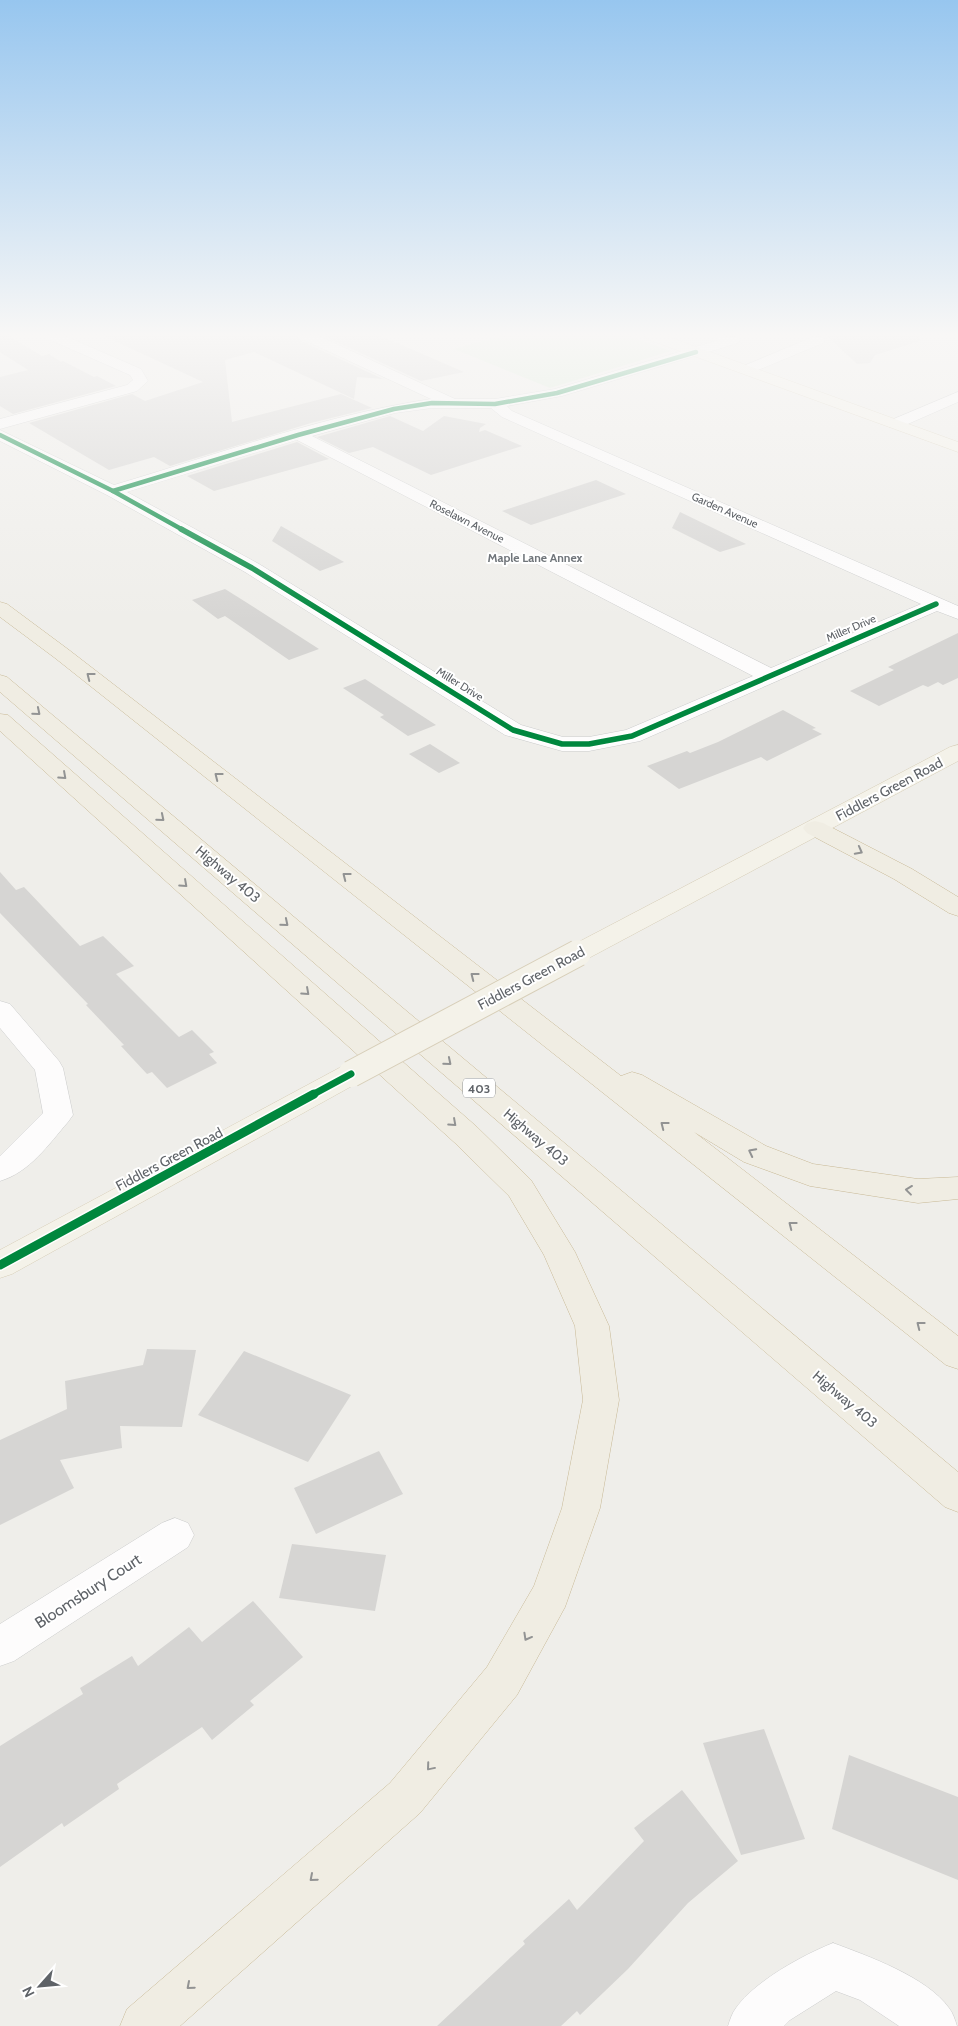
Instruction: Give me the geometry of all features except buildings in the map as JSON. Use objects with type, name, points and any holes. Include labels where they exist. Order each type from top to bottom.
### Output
[{"type":"highway","points":[[0,608],[62,654],[958,1356]]},
{"type":"highway","name":"Highway 403","points":[[0,681],[958,1495]]},
{"type":"highway","points":[[0,720],[466,1135],[520,1188],[559,1252],[592,1326],[601,1400],[581,1508],[554,1586],[502,1681],[405,1798],[144,2026]]},
{"type":"highway","points":[[815,828],[903,874],[958,908]]},
{"type":"highway","points":[[539,1028],[755,1154],[810,1175],[918,1191],[958,1188]]},
{"type":"main road","points":[[914,431],[958,446]]},
{"type":"main road","name":"Fiddlers Green Road","points":[[0,1265],[351,1074],[958,752]]},
{"type":"street","points":[[113,491],[315,431]]},
{"type":"street","name":"Garden Avenue","points":[[544,431],[958,613]]},
{"type":"street","name":"Roselawn Avenue","points":[[298,435],[770,676]]},
{"type":"street","name":"Miller Drive","points":[[0,436],[113,491],[252,568],[513,730],[562,744],[589,744],[632,736],[936,604]]},
{"type":"street","points":[[0,1010],[49,1068],[58,1115],[15,1161],[0,1170]]},
{"type":"street","name":"Bloomsbury Court","points":[[0,1647],[175,1534]]},
{"type":"street","points":[[752,2026],[773,2003],[833,1966],[875,1982],[919,2011],[933,2026]]},
{"type":"cycle path","points":[[113,491],[314,431]]},
{"type":"cycle path","points":[[0,435],[113,491],[252,568],[513,730],[562,744],[589,744],[632,736],[936,604]]},
{"type":"cycle path","points":[[0,1265],[351,1074]]},
{"type":"district","name":"Maple Lane Annex","points":[[535,557]]}]
